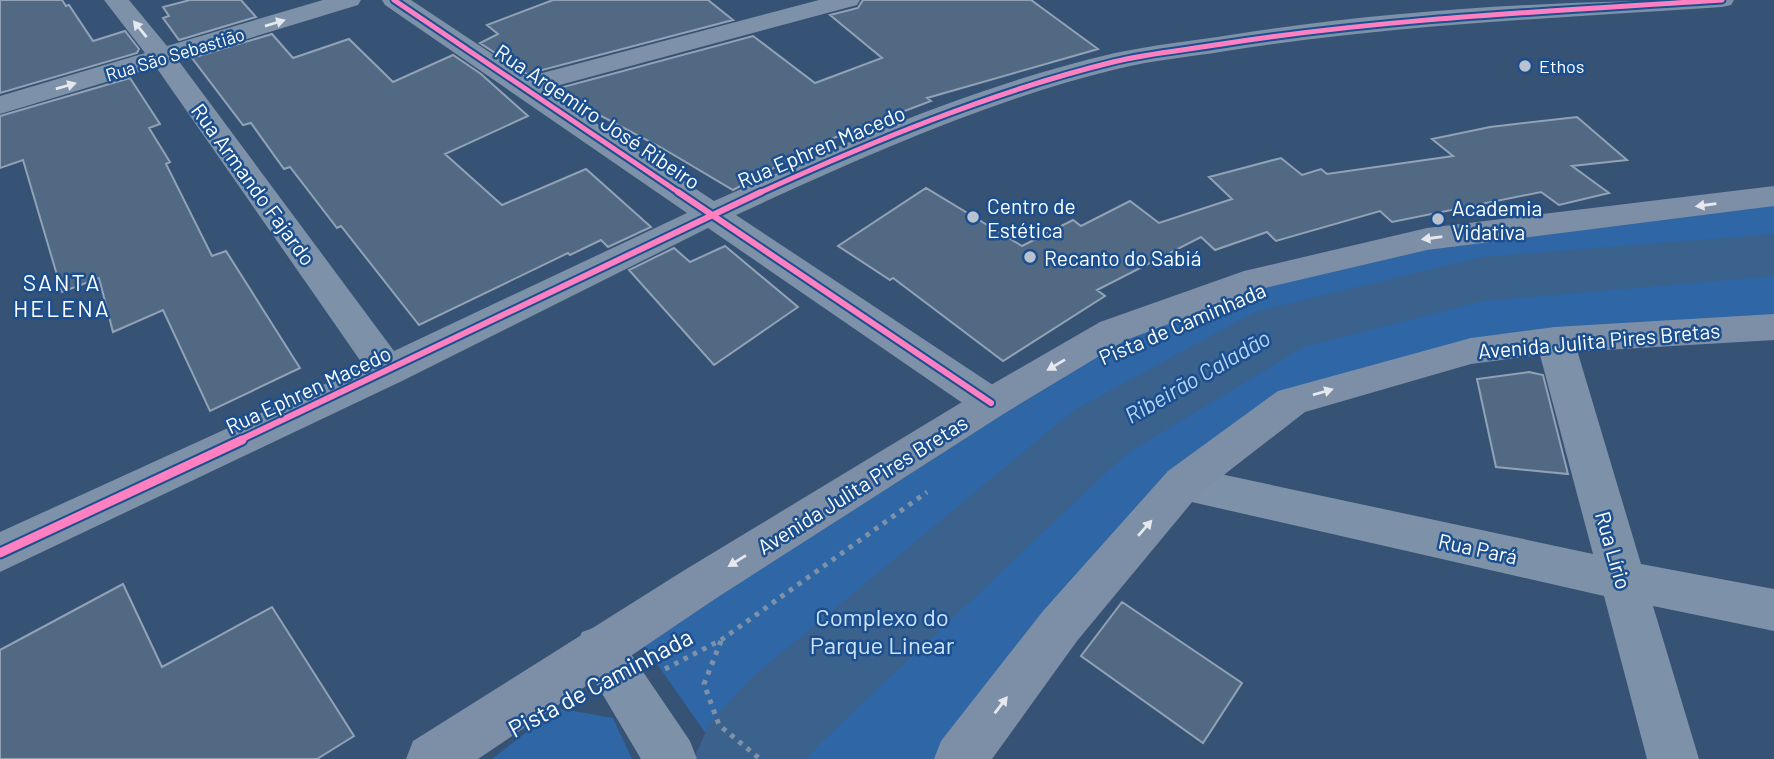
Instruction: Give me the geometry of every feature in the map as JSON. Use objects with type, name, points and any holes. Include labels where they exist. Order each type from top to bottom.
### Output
[{"type":"main road","name":"Avenida Julita Pires Bretas","points":[[432,759],[599,648],[991,403],[1113,331],[1256,279],[1427,239],[1774,196]]},
{"type":"main road","name":"Avenida Julita Pires Bretas","points":[[960,759],[1060,626],[1183,483],[1292,401],[1471,351],[1555,340],[1774,327]]},
{"type":"street","name":"Rua Armando Fajardo","points":[[116,0],[163,58],[388,370]]},
{"type":"street","name":"Rua São Sebastião","points":[[0,105],[349,0]]},
{"type":"street","name":"Rua Argemiro José Ribeiro","points":[[394,0],[991,403]]},
{"type":"street","points":[[521,87],[848,0]]},
{"type":"street","points":[[1439,0],[1474,17]]},
{"type":"street","name":"Rua Ephren Macedo","points":[[0,553],[388,370],[711,213],[837,156],[942,115],[1105,64],[1275,35],[1371,23],[1722,0]]},
{"type":"street","name":"Rua Lírio","points":[[1555,340],[1673,759]]},
{"type":"street","name":"Rua Pará","points":[[1183,483],[1622,580],[1774,610]]},
{"type":"street","points":[[599,648],[671,759]]},
{"type":"green space","name":"Complexo do Parque Linear","points":[[1774,205],[1774,319],[1575,330],[1284,399],[943,759],[734,759],[704,731],[636,634],[1116,334],[1257,281],[1428,242]]},
{"type":"green space","points":[[557,708],[613,718],[632,759],[492,759]]},
{"type":"building","points":[[0,0],[62,0],[66,6],[69,5],[93,41],[125,31],[139,49],[137,53],[0,93]]},
{"type":"building","points":[[190,0],[241,0],[256,17],[179,40],[163,18],[169,16],[163,7]]},
{"type":"building","points":[[553,0],[708,0],[733,20],[527,74],[480,43],[498,34],[487,25]]},
{"type":"building","points":[[863,0],[1031,0],[1098,49],[927,98],[931,101],[818,144],[733,190],[662,148],[552,90],[753,36],[815,83],[882,58],[830,15],[858,8]]},
{"type":"building","points":[[272,34],[293,58],[349,39],[393,82],[453,55],[481,74],[528,116],[445,154],[502,205],[586,169],[651,227],[608,247],[601,240],[570,255],[568,253],[419,325],[341,226],[337,228],[290,167],[284,169],[251,123],[243,125],[192,58]]},
{"type":"building","points":[[130,78],[160,124],[149,128],[170,162],[166,164],[212,256],[226,251],[300,368],[210,411],[163,310],[113,332],[99,278],[62,292],[23,160],[0,168],[0,116]]},
{"type":"building","points":[[1577,117],[1627,160],[1572,166],[1609,193],[1559,205],[1541,192],[1392,222],[1380,211],[1276,241],[1267,232],[1215,250],[1201,237],[1097,290],[1105,296],[1003,361],[893,278],[890,280],[838,246],[926,188],[1022,246],[1073,220],[1081,226],[1130,201],[1159,223],[1232,199],[1209,177],[1281,158],[1302,175],[1321,169],[1327,174],[1453,156],[1432,139],[1490,127]]},
{"type":"building","points":[[725,246],[798,307],[714,365],[629,270],[674,248],[690,262]]},
{"type":"building","points":[[1529,372],[1543,375],[1568,474],[1496,467],[1477,379]]},
{"type":"building","points":[[123,584],[162,667],[272,607],[354,736],[317,759],[0,759],[0,650]]},
{"type":"building","points":[[1122,602],[1242,683],[1203,743],[1081,656]]},
{"type":"waterway","name":"Ribeirão Caladão","points":[[744,759],[785,711],[1100,432],[1280,329],[1482,279],[1774,255]]},
{"type":"cycle path","points":[[394,0],[991,403]]},
{"type":"cycle path","points":[[0,553],[356,386],[704,217],[860,149],[1019,90],[1128,59],[1273,36],[1400,21],[1722,0]]},
{"type":"place","name":"Ethos","points":[[1525,66]]},
{"type":"place","name":"Centro de Estética","points":[[973,217]]},
{"type":"place","name":"Academia Vidativa","points":[[1438,219]]},
{"type":"place","name":"Recanto do Sabiá","points":[[1030,257]]},
{"type":"district","name":"SANTA HELENA","points":[[62,295]]}]
